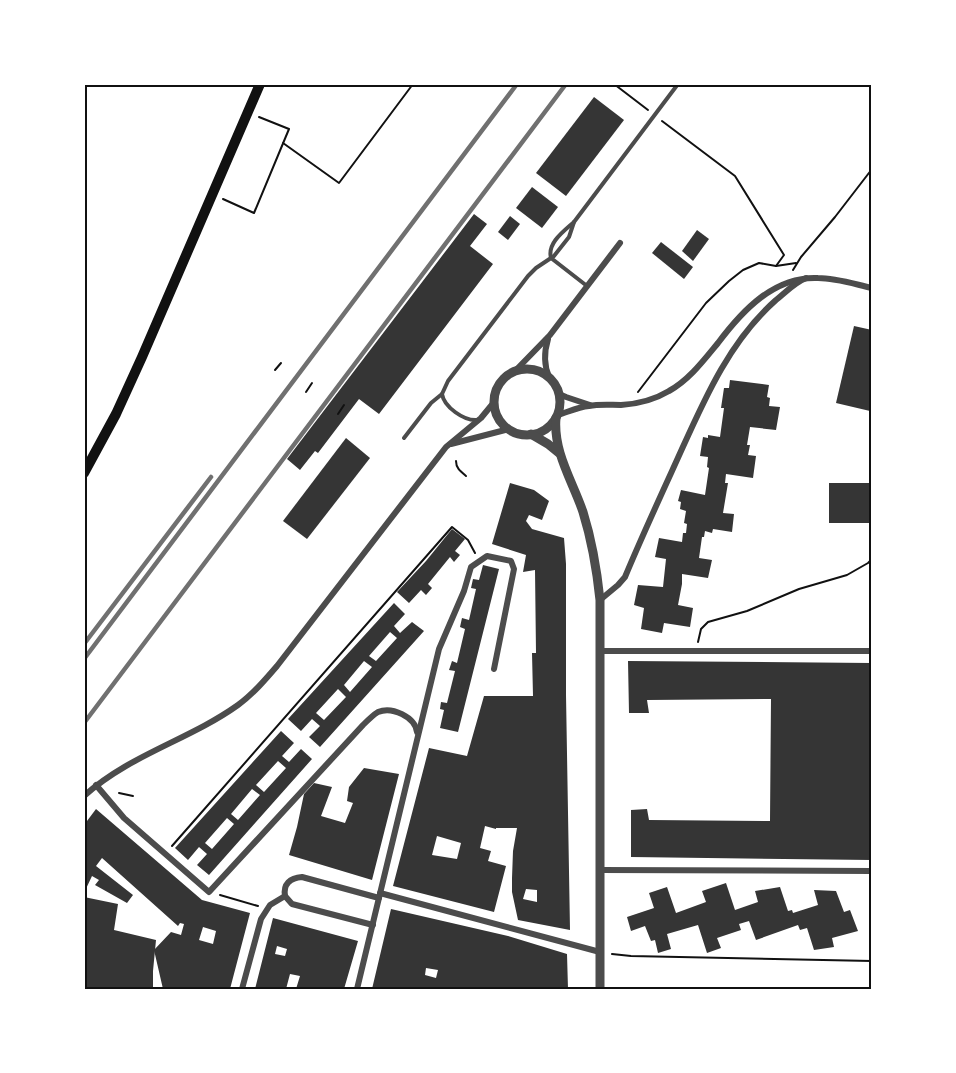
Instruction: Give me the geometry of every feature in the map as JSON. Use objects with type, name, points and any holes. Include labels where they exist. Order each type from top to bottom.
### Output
[{"type":"main road","points":[[84,473],[116,414],[142,357],[260,84]]},
{"type":"street","points":[[594,405],[557,417],[545,429],[531,434],[509,429],[502,423],[495,410],[497,389],[501,381],[516,370],[551,333],[620,243]]},
{"type":"street","points":[[600,600],[625,577],[706,396],[725,361],[767,308],[795,284],[806,278]]},
{"type":"street","points":[[559,394],[594,405],[629,404],[657,397],[679,384],[700,364],[735,320],[766,294],[791,282],[806,278],[823,278],[872,288]]},
{"type":"street","points":[[549,377],[545,366],[545,350],[551,333]]},
{"type":"street","points":[[516,370],[532,369],[543,372],[555,384],[559,394],[561,403],[557,417],[559,453],[586,523],[593,550],[600,600],[600,989]]},
{"type":"street","points":[[84,796],[125,766],[219,717],[255,690],[277,666],[444,450],[481,418],[495,401]]},
{"type":"street","points":[[444,450],[456,442],[509,429]]},
{"type":"street","points":[[531,434],[559,453]]},
{"type":"street","points":[[357,989],[440,649],[464,591],[471,567],[487,556],[511,561],[514,569],[494,669]]},
{"type":"street","points":[[600,651],[872,651]]},
{"type":"street","points":[[96,785],[124,818],[209,892],[363,725],[379,712],[396,711],[405,716],[417,728],[417,739]]},
{"type":"street","points":[[599,870],[872,871]]},
{"type":"street","points":[[373,925],[295,905],[285,896],[284,890],[287,883],[294,878],[302,877],[600,952]]},
{"type":"street","points":[[242,989],[261,919],[274,901],[285,896]]},
{"type":"lane","points":[[587,286],[551,258],[552,246],[564,230],[574,222],[678,84]]},
{"type":"lane","points":[[404,438],[431,403],[442,394],[448,381],[528,276],[551,258],[569,237],[574,222]]},
{"type":"lane","points":[[442,394],[446,404],[464,417],[473,420],[481,418]]},
{"type":"path","points":[[283,143],[339,183],[413,84]]},
{"type":"path","points":[[614,84],[651,112]]},
{"type":"path","points":[[213,194],[254,213],[289,129],[248,112]]},
{"type":"path","points":[[661,119],[735,176],[784,255],[776,266]]},
{"type":"path","points":[[791,282],[796,263],[872,170]]},
{"type":"path","points":[[629,404],[706,303],[729,281],[743,270],[759,263],[776,266],[796,263]]},
{"type":"path","points":[[275,370],[281,363]]},
{"type":"path","points":[[306,392],[312,383]]},
{"type":"path","points":[[338,414],[344,405]]},
{"type":"path","points":[[456,461],[459,471],[466,476]]},
{"type":"path","points":[[172,846],[452,527],[468,540],[480,561]]},
{"type":"path","points":[[696,651],[701,629],[708,622],[747,611],[799,589],[847,575],[872,559]]},
{"type":"path","points":[[119,794],[133,796]]},
{"type":"path","points":[[209,892],[267,908]]},
{"type":"path","points":[[600,952],[631,956],[872,962]]},
{"type":"building","points":[[594,97],[624,120],[566,196],[536,173]]},
{"type":"building","points":[[532,187],[558,207],[542,228],[516,208]]},
{"type":"building","points":[[474,214],[487,224],[470,246],[493,264],[379,414],[359,399],[318,453],[315,451],[300,470],[287,459]]},
{"type":"building","points":[[510,216],[520,224],[508,240],[498,232]]},
{"type":"building","points":[[697,230],[709,239],[693,261],[682,251]]},
{"type":"building","points":[[661,242],[693,267],[684,279],[652,253]]},
{"type":"building","points":[[854,326],[872,330],[870,411],[836,403]]},
{"type":"building","points":[[730,380],[769,385],[767,397],[770,398],[769,406],[780,407],[776,430],[750,427],[748,455],[756,456],[753,478],[726,474],[725,483],[728,483],[723,513],[734,514],[732,532],[713,529],[712,533],[705,531],[699,558],[712,560],[708,578],[682,574],[678,605],[693,608],[690,627],[664,623],[662,633],[641,629],[644,608],[634,605],[638,585],[663,587],[666,559],[655,557],[659,538],[682,542],[683,533],[686,533],[687,524],[684,523],[686,511],[680,509],[681,502],[678,501],[681,490],[705,495],[709,468],[707,467],[708,457],[700,456],[703,437],[708,438],[708,435],[720,437],[724,388],[729,388]]},
{"type":"building","points":[[346,438],[370,458],[307,539],[283,521]]},
{"type":"building","points":[[510,483],[534,490],[549,501],[542,520],[529,515],[526,521],[532,529],[564,538],[570,930],[518,920],[512,892],[513,851],[517,828],[496,829],[485,826],[480,848],[491,851],[488,861],[506,866],[494,912],[393,886],[429,748],[467,756],[484,696],[533,696],[532,653],[536,653],[535,570],[523,572],[526,555],[492,544]],"holes":[[[437,836],[461,843],[457,859],[432,855]],[[526,889],[537,890],[537,902],[523,899]]]},
{"type":"building","points":[[829,483],[872,483],[872,523],[829,523]]},
{"type":"building","points":[[452,529],[465,539],[455,551],[460,555],[454,562],[450,557],[428,584],[432,588],[426,595],[421,590],[409,603],[397,592]]},
{"type":"building","points":[[483,565],[499,569],[458,732],[440,728],[444,710],[440,709],[441,702],[447,703],[455,671],[449,670],[452,661],[457,663],[465,629],[460,627],[462,618],[469,620],[476,589],[471,588],[473,579],[479,580]]},
{"type":"building","points":[[394,603],[405,614],[394,626],[400,633],[412,622],[424,631],[320,747],[309,737],[320,726],[312,719],[301,731],[288,719]],"holes":[[[390,632],[397,638],[376,661],[369,656]],[[364,661],[372,667],[350,692],[344,685]],[[338,689],[346,697],[324,720],[316,713]]]},
{"type":"building","points":[[628,661],[871,663],[872,860],[631,857],[631,810],[647,809],[649,820],[770,821],[771,699],[647,700],[649,713],[629,713]]},
{"type":"building","points":[[281,731],[294,743],[282,756],[289,762],[301,749],[312,759],[209,875],[197,865],[207,854],[199,847],[188,860],[175,848]],"holes":[[[278,761],[286,768],[264,792],[256,785]],[[252,789],[260,795],[238,820],[231,814]],[[227,818],[234,824],[212,849],[205,843]]]},
{"type":"building","points":[[364,768],[399,774],[372,880],[289,855],[304,794],[314,783],[332,787],[321,816],[345,823],[353,803],[347,801],[349,787]]},
{"type":"building","points":[[96,809],[202,900],[250,913],[230,989],[163,989],[154,950],[171,932],[181,935],[184,924],[180,923],[178,926],[102,858],[96,866],[133,895],[127,903],[95,885],[99,880],[92,876],[84,893],[84,825]],"holes":[[[203,927],[216,931],[213,944],[199,940]]]},
{"type":"building","points":[[726,883],[735,910],[758,902],[755,891],[780,887],[788,911],[792,910],[793,913],[818,905],[814,890],[836,891],[844,912],[850,910],[858,931],[832,938],[834,947],[814,950],[807,928],[800,930],[798,925],[756,940],[749,921],[739,924],[741,930],[717,938],[721,948],[707,953],[698,925],[667,934],[671,949],[658,953],[655,940],[651,941],[645,926],[631,931],[627,917],[654,908],[649,893],[667,887],[676,913],[706,902],[702,891]]},
{"type":"building","points":[[84,897],[118,904],[114,930],[156,940],[153,989],[84,989]]},
{"type":"building","points":[[391,909],[508,936],[567,954],[568,989],[372,989]],"holes":[[[426,968],[438,970],[436,978],[425,975]]]},
{"type":"building","points":[[273,918],[358,941],[344,989],[296,989],[300,976],[290,974],[286,989],[255,989]],"holes":[[[277,946],[287,949],[285,956],[275,954]]]},
{"type":"railway","points":[[84,659],[517,84]]},
{"type":"railway","points":[[84,723],[566,84]]},
{"type":"railway","points":[[84,644],[211,477]]}]
